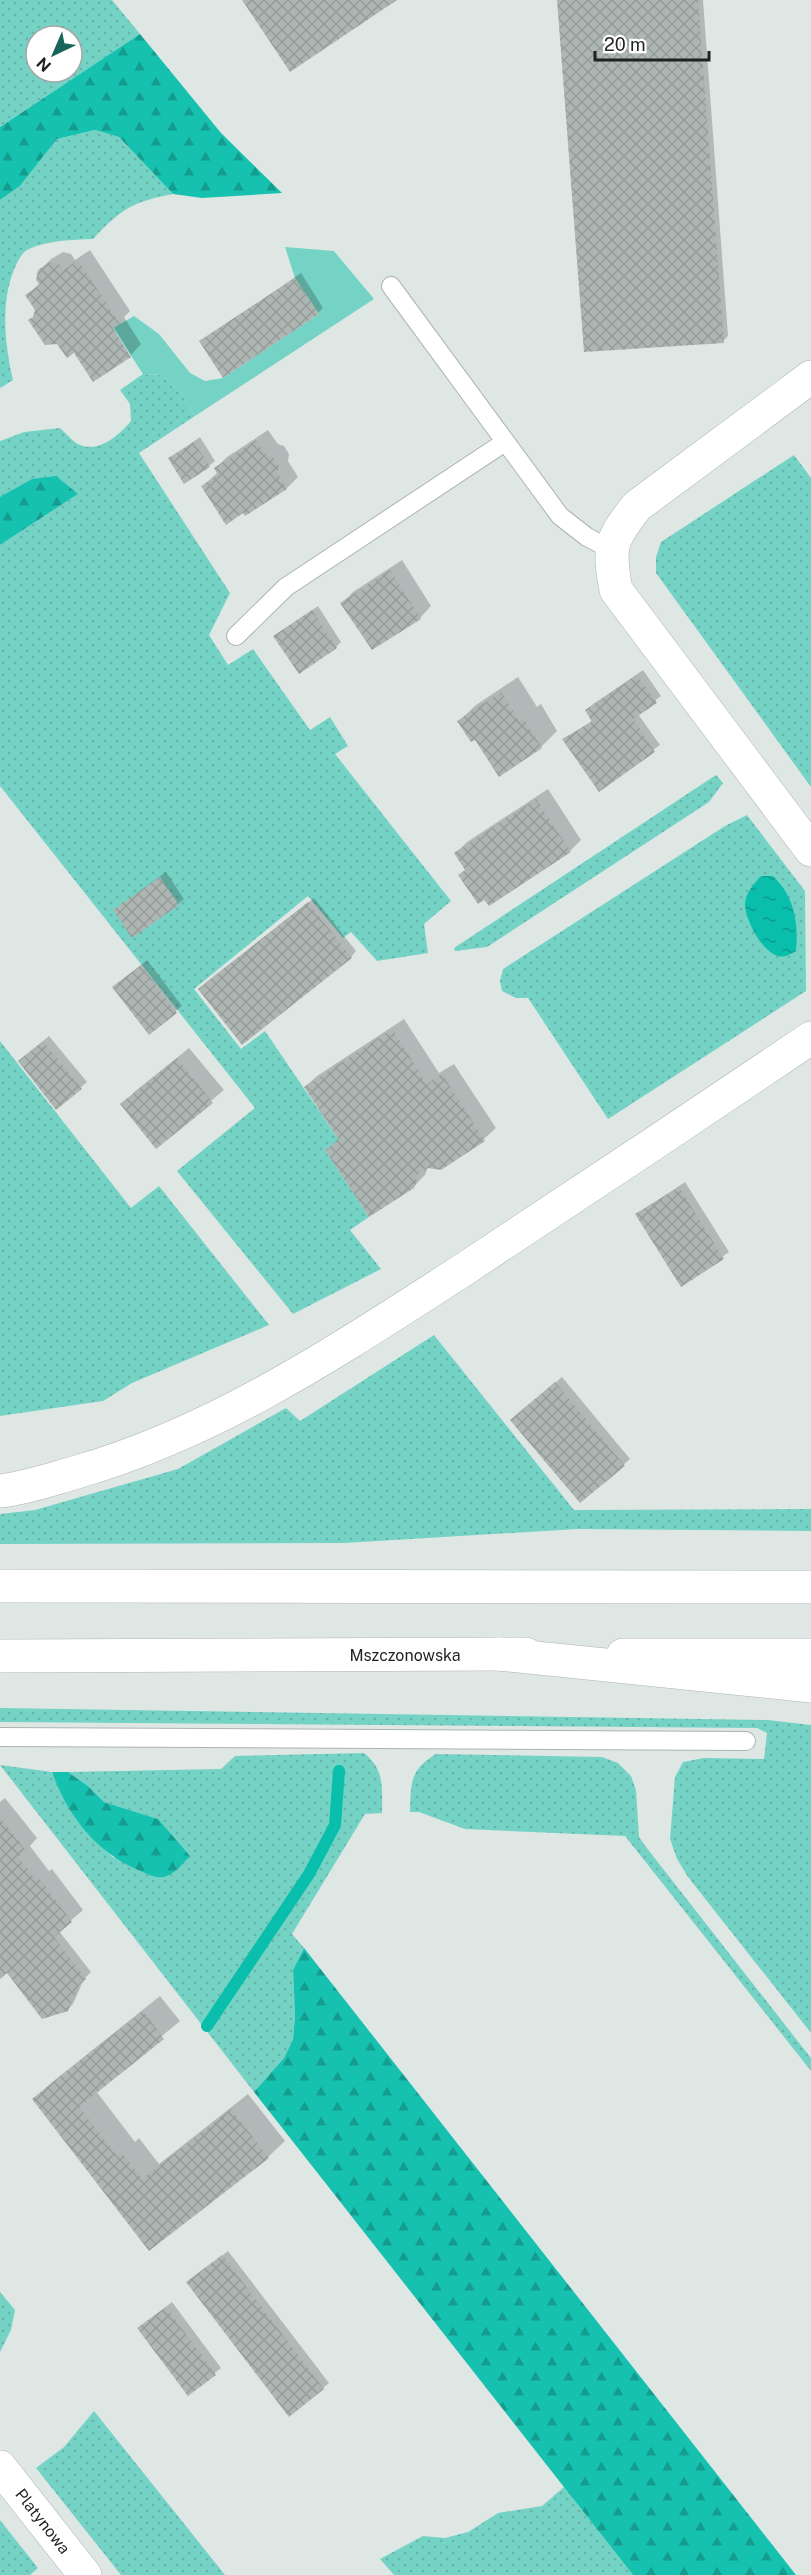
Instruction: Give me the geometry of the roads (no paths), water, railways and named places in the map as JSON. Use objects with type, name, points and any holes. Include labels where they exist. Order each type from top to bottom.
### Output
[{"type":"main road","points":[[811,376],[637,506],[620,528],[610,549],[616,590],[811,850]]},
{"type":"main road","points":[[0,1491],[19,1489],[129,1457],[220,1417],[321,1362],[588,1188],[811,1038]]},
{"type":"main road","points":[[0,1586],[811,1587]]},
{"type":"main road","points":[[498,1654],[811,1686]]},
{"type":"main road","name":"Mszczonowska","points":[[0,1656],[811,1655]]},
{"type":"main road","name":"Platynowa","points":[[0,2467],[85,2575]]},
{"type":"lane","points":[[391,286],[560,516],[587,537],[610,549]]},
{"type":"lane","points":[[237,636],[286,587],[505,442]]},
{"type":"lane","points":[[0,1737],[746,1741]]},
{"type":"water","points":[[761,876],[773,876],[786,892],[794,910],[797,930],[796,951],[785,956],[778,956],[766,948],[748,919],[746,897]]},
{"type":"waterway","points":[[207,2026],[309,1874],[335,1825],[339,1771]]}]
